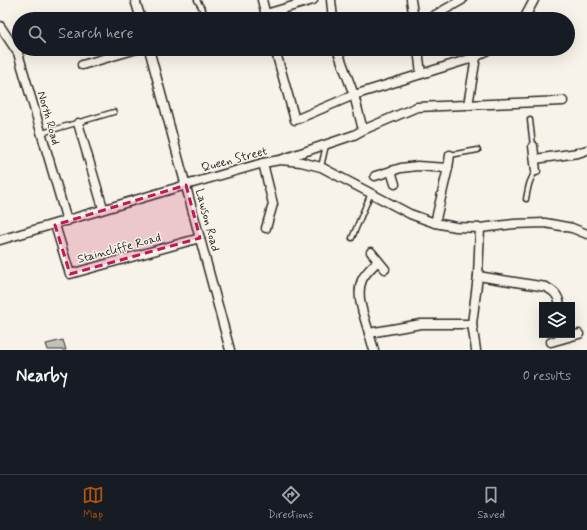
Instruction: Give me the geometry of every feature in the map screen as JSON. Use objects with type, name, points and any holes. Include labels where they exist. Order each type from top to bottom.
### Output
[{"type":"street","points":[[135,0],[139,12]]},
{"type":"street","points":[[262,0],[265,12]]},
{"type":"street","points":[[280,12],[313,0]]},
{"type":"street","points":[[331,0],[332,12]]},
{"type":"street","points":[[411,0],[413,12]]},
{"type":"street","points":[[441,12],[462,0]]},
{"type":"street","points":[[528,12],[534,0]]},
{"type":"street","name":"North Road","points":[[0,26],[12,44]]},
{"type":"street","name":"North Road","points":[[19,56],[67,221]]},
{"type":"street","points":[[82,65],[113,56]]},
{"type":"street","name":"Lawson Road","points":[[152,56],[230,350]]},
{"type":"street","points":[[277,56],[295,120],[354,95],[476,57],[468,105]]},
{"type":"street","points":[[340,56],[354,95],[363,130]]},
{"type":"street","points":[[419,56],[421,74]]},
{"type":"street","points":[[280,160],[354,136],[363,130],[417,107],[563,101]]},
{"type":"street","points":[[78,123],[103,208]]},
{"type":"street","points":[[533,146],[536,171]]},
{"type":"street","points":[[535,159],[578,153],[587,150]]},
{"type":"street","points":[[435,224],[450,155]]},
{"type":"street","name":"Queen Street","points":[[0,240],[67,221],[103,208],[263,163],[280,160],[301,162],[321,167],[410,214],[435,224],[480,228],[514,224],[545,223],[572,228],[587,234]]},
{"type":"street","points":[[263,163],[273,204],[266,228]]},
{"type":"street","points":[[375,176],[401,168],[417,166],[448,168]]},
{"type":"street","points":[[391,171],[396,184]]},
{"type":"street","name":"Staincliffe Road","points":[[55,224],[70,274],[200,238]]},
{"type":"street","points":[[476,350],[472,324],[478,276],[480,228]]},
{"type":"street","points":[[371,252],[386,269]]},
{"type":"street","points":[[374,350],[361,302],[360,287],[366,272],[378,261]]},
{"type":"street","points":[[478,276],[546,287],[554,291],[558,296],[559,302]]},
{"type":"street","points":[[369,333],[421,324],[472,324]]},
{"type":"street","points":[[575,335],[579,334]]},
{"type":"street","points":[[551,342],[561,338]]},
{"type":"lane","points":[[197,0],[204,12]]},
{"type":"lane","points":[[41,134],[114,112]]},
{"type":"lane","points":[[530,120],[533,146]]},
{"type":"lane","points":[[321,167],[326,145]]},
{"type":"lane","points":[[450,155],[478,150]]},
{"type":"lane","points":[[526,199],[529,183],[536,171]]},
{"type":"lane","points":[[352,238],[372,193]]},
{"type":"highlighted area","points":[[186,185],[200,238],[70,274],[55,225]]},
{"type":"building","points":[[63,340],[66,350],[48,350],[46,344]]}]
